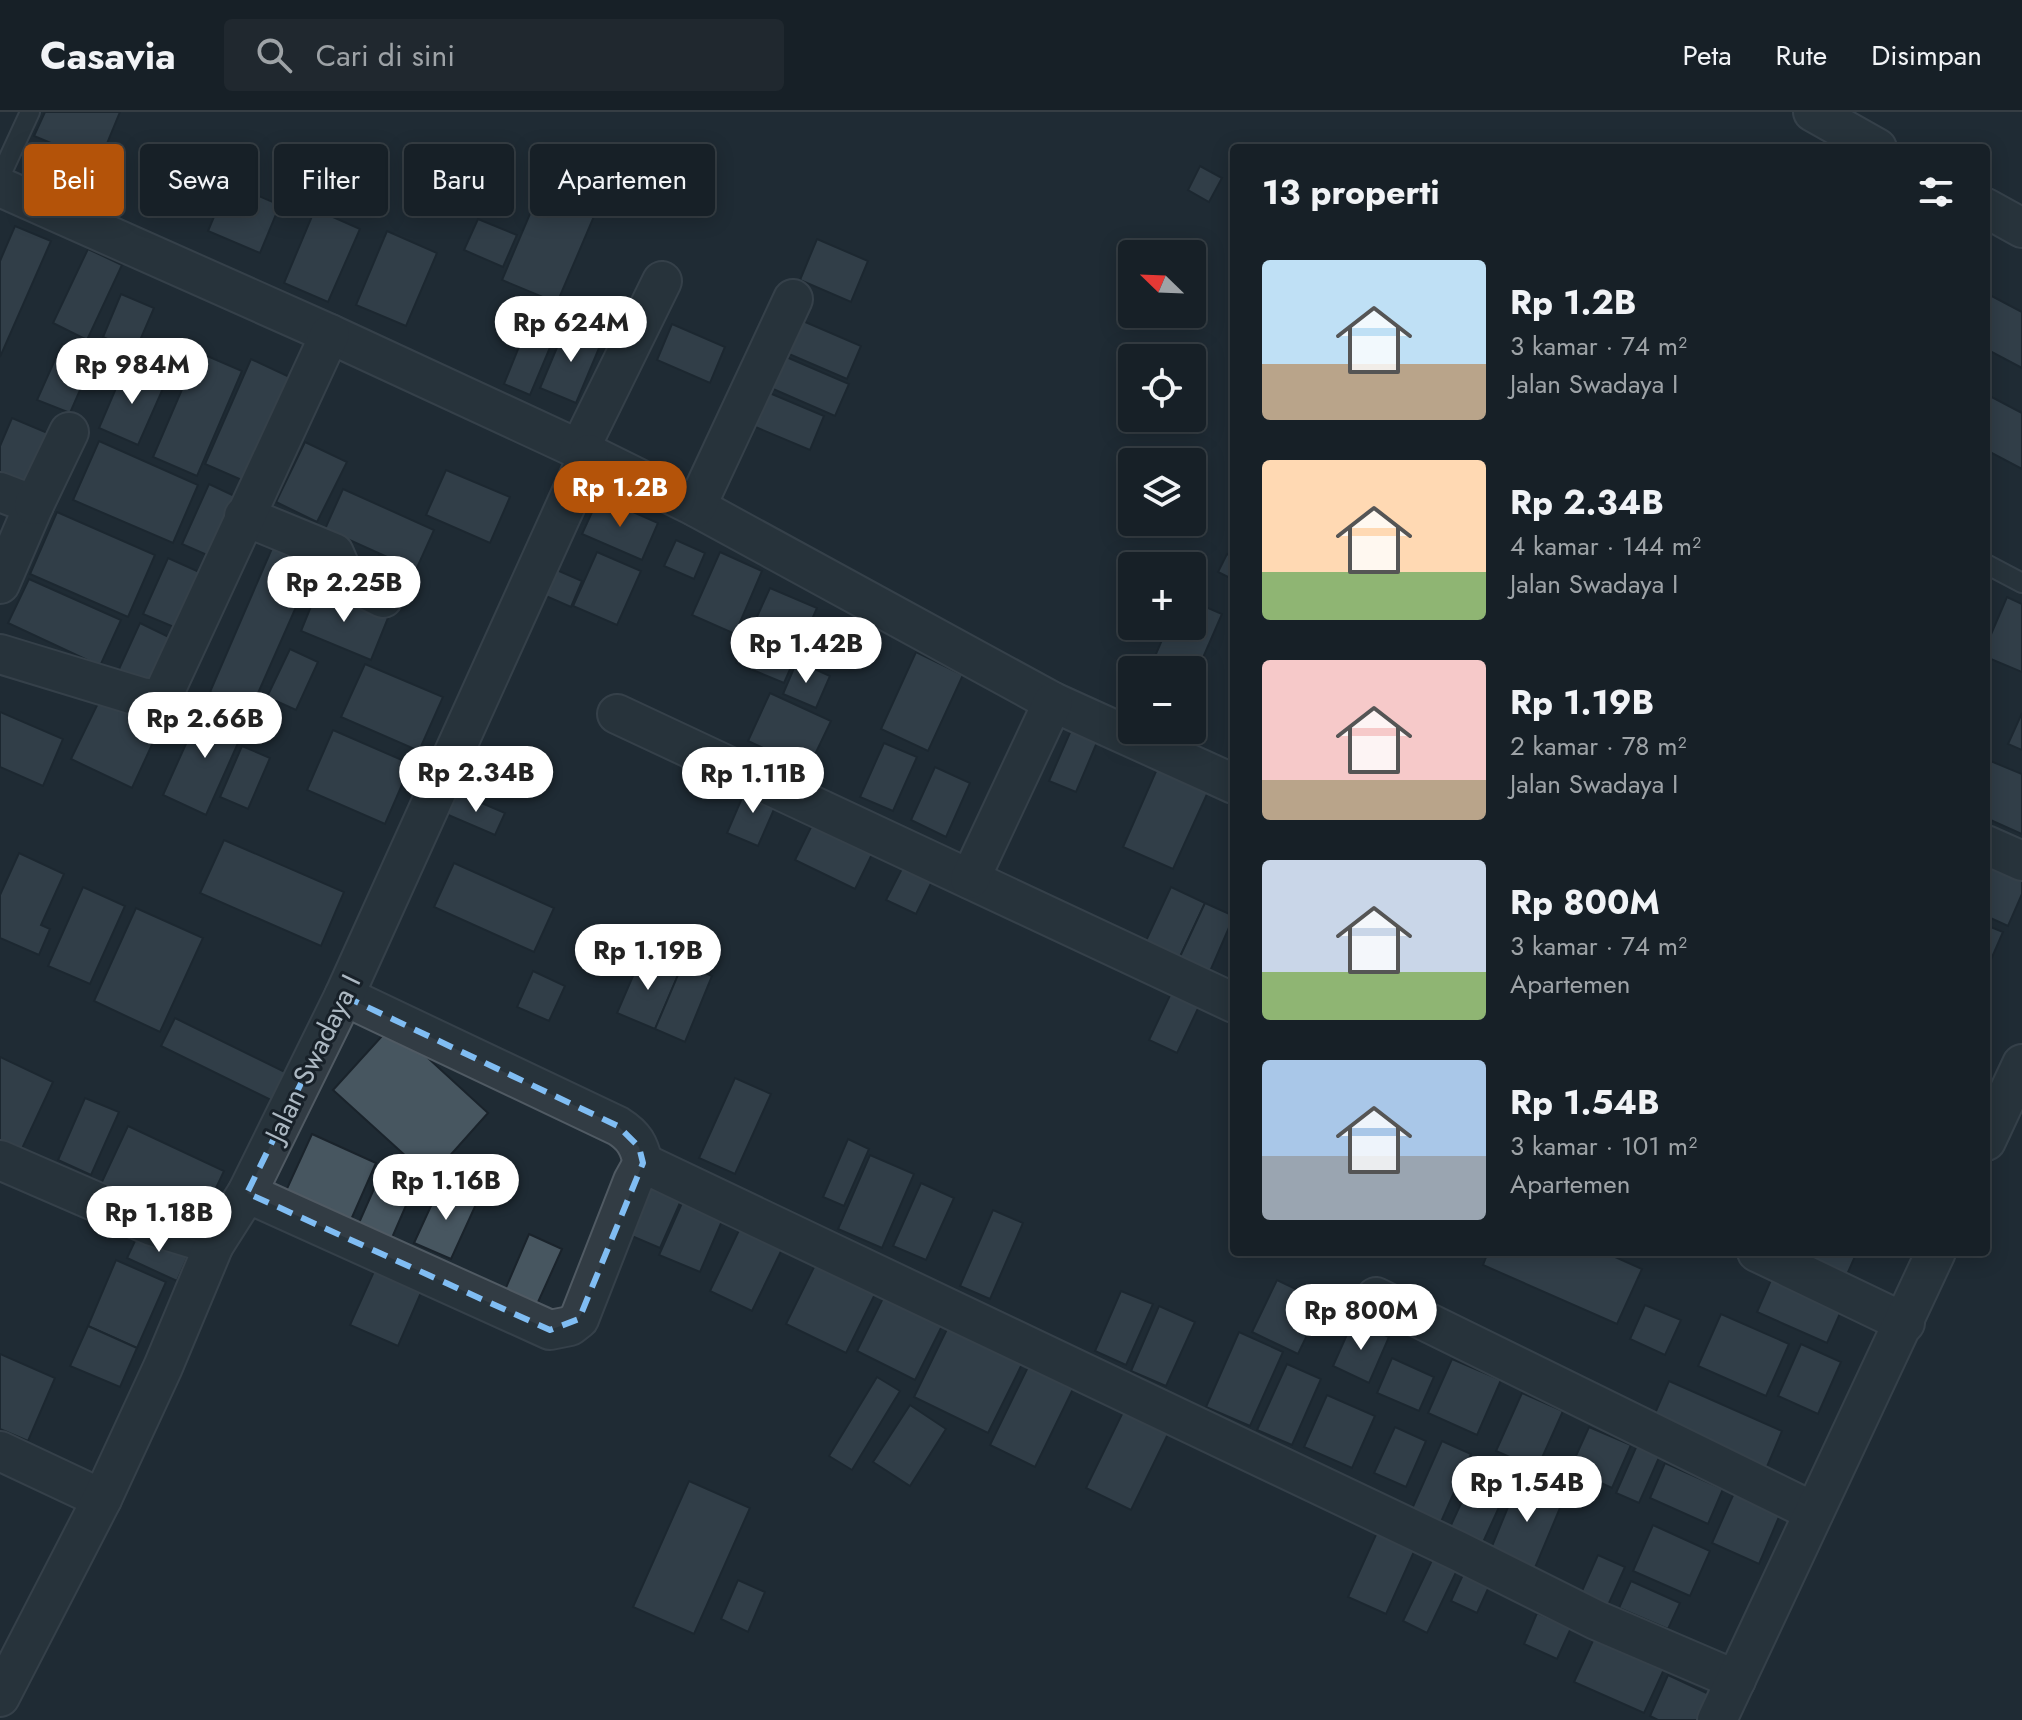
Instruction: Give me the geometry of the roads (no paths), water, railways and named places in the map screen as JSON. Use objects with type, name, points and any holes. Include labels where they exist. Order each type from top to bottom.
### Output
[{"type":"street","points":[[1813,112],[1870,144]]},
{"type":"street","points":[[0,187],[330,334],[584,452],[696,507],[1053,702],[1230,782]]},
{"type":"street","points":[[1990,210],[2022,228]]},
{"type":"street","name":"Jalan Swadaya I","points":[[0,1697],[102,1499],[163,1367],[214,1245],[247,1193],[344,996],[662,281]]},
{"type":"street","points":[[696,507],[793,299]]},
{"type":"street","points":[[0,654],[141,697],[155,699],[165,691],[330,334]]},
{"type":"street","points":[[0,584],[17,498],[69,432]]},
{"type":"street","points":[[244,516],[334,553],[350,582],[383,598]]},
{"type":"street","points":[[970,879],[1053,702]]},
{"type":"street","points":[[617,714],[1230,1001]]},
{"type":"street","points":[[1990,847],[2022,861]]},
{"type":"street","points":[[247,1193],[550,1330],[570,1326],[579,1319],[633,1181],[643,1163],[634,1138],[618,1126],[344,996]]},
{"type":"street","points":[[1990,1132],[2022,1064]]},
{"type":"street","points":[[0,1160],[152,1226],[214,1245]]},
{"type":"street","points":[[643,1163],[1458,1551],[1596,1620],[1736,1680]]},
{"type":"street","points":[[1765,1256],[1905,1323]]},
{"type":"street","points":[[1717,1720],[1934,1256]]},
{"type":"street","points":[[1376,1297],[1814,1512]]},
{"type":"street","points":[[0,1451],[102,1499]]},
{"type":"lane","points":[[0,177],[30,112]]},
{"type":"lane","points":[[1990,566],[2022,583]]}]
